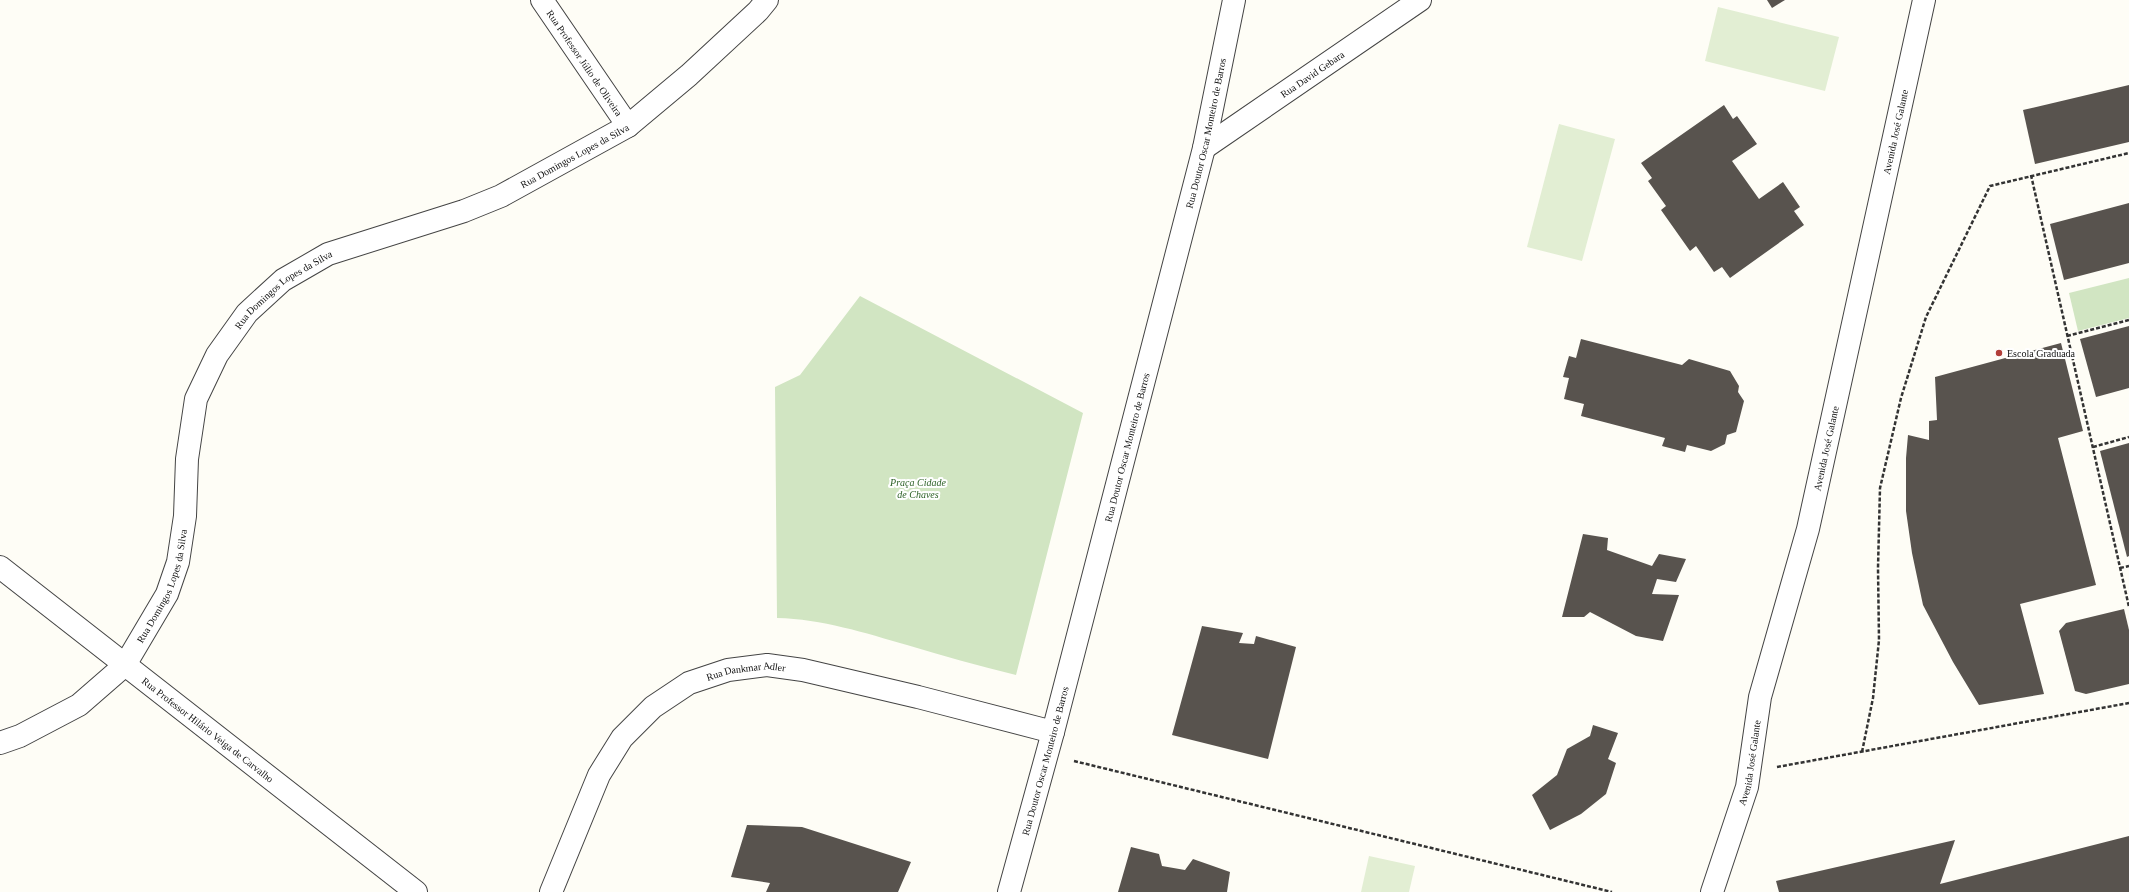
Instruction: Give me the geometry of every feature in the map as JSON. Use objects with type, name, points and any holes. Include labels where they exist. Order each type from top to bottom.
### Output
[{"type":"street","name":"Rua Professor Júlio de Oliveira","points":[[542,0],[628,126]]},
{"type":"street","name":"Rua Domingos Lopes da Silva","points":[[0,744],[20,736],[79,704],[125,665],[167,594],[178,562],[185,516],[187,459],[196,399],[218,355],[247,313],[283,280],[328,254],[464,211],[501,196],[628,126],[689,75],[758,11],[767,0]]},
{"type":"street","name":"Rua Doutor Oscar Monteiro de Barros","points":[[1009,892],[1053,732],[1204,148],[1234,0]]},
{"type":"street","name":"Rua David Gebara","points":[[1204,148],[1420,0]]},
{"type":"street","name":"Avenida José Galante","points":[[1712,892],[1747,786],[1760,697],[1808,529],[1924,0]]},
{"type":"street","name":"Rua Professor Hilário Veiga de Carvalho","points":[[0,567],[416,892]]},
{"type":"street","name":"Rua Dankmar Adler","points":[[552,892],[600,775],[622,738],[653,707],[689,683],[728,670],[767,665],[803,670],[918,697],[1053,732]]},
{"type":"path","points":[[1862,752],[1873,698],[1878,640],[1880,488],[1901,398],[1926,317],[1990,186],[2129,152]]},
{"type":"path","points":[[2031,175],[2129,607]]},
{"type":"path","points":[[2067,336],[2129,320]]},
{"type":"path","points":[[2093,447],[2129,437]]},
{"type":"path","points":[[2120,568],[2129,566]]},
{"type":"path","points":[[1748,773],[2129,703]]},
{"type":"path","points":[[1046,754],[1110,771],[1612,892]]},
{"type":"green space","points":[[1718,7],[1839,37],[1825,91],[1705,61]]},
{"type":"green space","points":[[1559,124],[1615,139],[1582,261],[1527,247]]},
{"type":"green space","points":[[2129,278],[2129,318],[2078,331],[2069,293]]},
{"type":"green space","name":"Praça Cidade de Chaves","points":[[860,296],[1083,413],[1016,675],[961,661],[843,627],[810,621],[777,618],[775,387],[800,375]]},
{"type":"green space","points":[[1369,856],[1415,866],[1409,892],[1361,892]]},
{"type":"building","points":[[1767,0],[1785,0],[1772,8]]},
{"type":"building","points":[[2129,85],[2129,142],[2035,164],[2023,110]]},
{"type":"building","points":[[1724,105],[1733,119],[1737,116],[1757,144],[1732,161],[1759,199],[1783,182],[1800,207],[1794,211],[1804,225],[1730,278],[1722,267],[1714,272],[1696,246],[1690,251],[1661,210],[1666,206],[1648,181],[1652,178],[1641,163]]},
{"type":"building","points":[[2129,203],[2129,263],[2064,280],[2050,224]]},
{"type":"building","points":[[2129,326],[2129,388],[2096,397],[2080,339]]},
{"type":"building","points":[[1581,339],[1682,365],[1689,359],[1730,371],[1739,386],[1738,392],[1744,401],[1736,432],[1727,435],[1725,444],[1711,451],[1687,445],[1685,452],[1662,446],[1665,438],[1581,416],[1584,404],[1564,399],[1569,378],[1563,377],[1569,356],[1576,358]]},
{"type":"building","points":[[2061,343],[2083,431],[2058,438],[2096,585],[2020,604],[2044,694],[1979,705],[1953,662],[1923,605],[1912,553],[1906,511],[1906,458],[1908,435],[1929,440],[1929,421],[1937,420],[1935,377]]},
{"type":"building","points":[[2129,443],[2129,556],[2127,557],[2100,451]]},
{"type":"building","points":[[1583,534],[1608,538],[1607,550],[1652,566],[1659,554],[1686,559],[1676,582],[1657,579],[1652,594],[1679,595],[1663,641],[1636,636],[1590,612],[1584,617],[1562,617]]},
{"type":"building","points":[[2124,609],[2129,630],[2129,684],[2086,694],[2075,691],[2059,631],[2066,623]]},
{"type":"building","points":[[1202,626],[1243,633],[1239,643],[1254,644],[1256,636],[1296,647],[1268,759],[1172,735]]},
{"type":"building","points":[[1593,725],[1618,733],[1608,759],[1616,763],[1606,794],[1581,814],[1550,830],[1532,795],[1557,775],[1567,749],[1590,736]]},
{"type":"building","points":[[747,825],[802,827],[911,862],[898,892],[766,892],[770,883],[731,877]]},
{"type":"building","points":[[2129,836],[2129,892],[1779,892],[1776,881],[1955,840],[1940,884]]},
{"type":"building","points":[[1131,847],[1159,854],[1162,866],[1185,870],[1193,859],[1230,872],[1227,892],[1118,892]]},
{"type":"place","name":"Escola Graduada","points":[[1999,353]]}]
